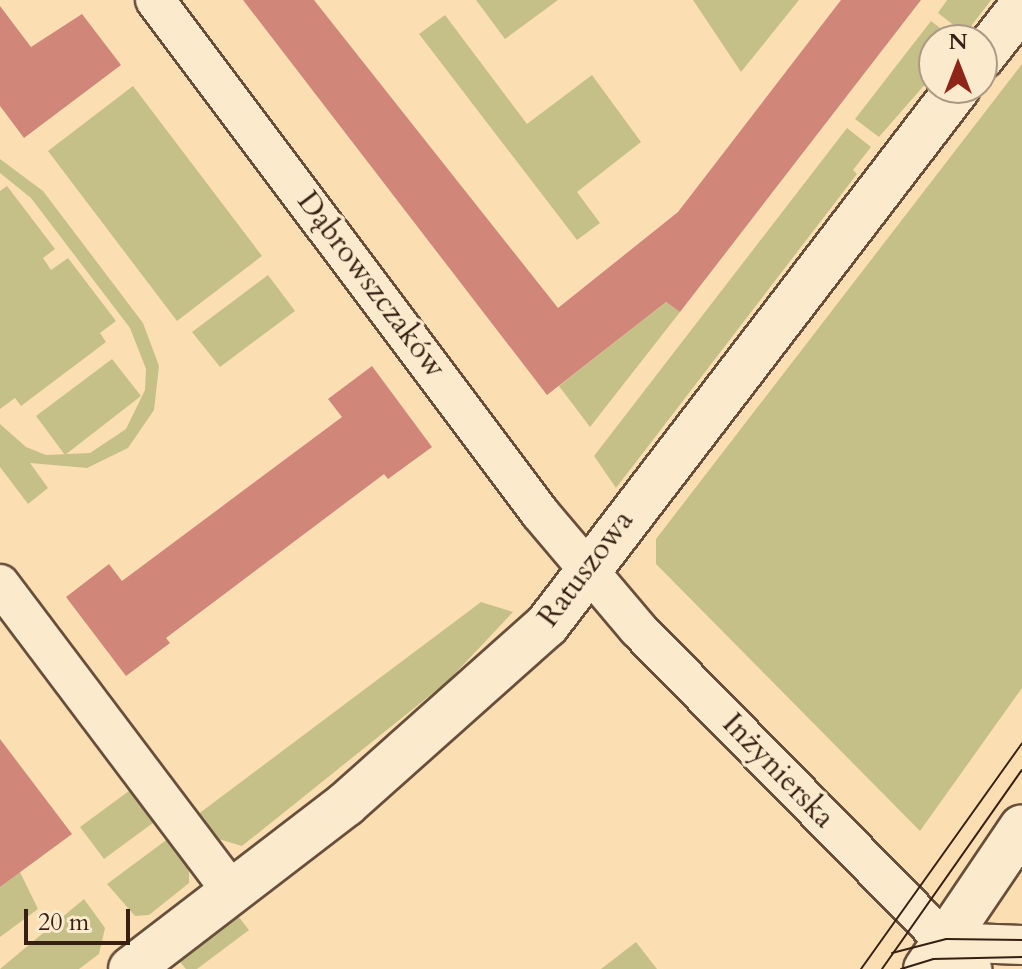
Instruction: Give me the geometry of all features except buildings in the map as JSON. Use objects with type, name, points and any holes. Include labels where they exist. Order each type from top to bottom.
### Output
[{"type":"street","name":"Dąbrowszczaków","points":[[155,0],[588,569]]},
{"type":"street","points":[[998,37],[1022,6]]},
{"type":"street","name":"Ratuszowa","points":[[131,969],[468,702],[547,625],[946,104]]},
{"type":"street","name":"Inżynierska","points":[[588,569],[947,960]]},
{"type":"street","points":[[8,595],[230,889]]},
{"type":"street","points":[[947,960],[1022,827]]},
{"type":"street","points":[[947,960],[1022,945]]},
{"type":"shaded area","points":[[476,0],[558,0],[505,39]]},
{"type":"shaded area","points":[[693,0],[799,0],[741,72]]},
{"type":"shaded area","points":[[947,0],[991,0],[973,24],[952,24],[938,13]]},
{"type":"shaded area","points":[[445,15],[527,124],[592,75],[641,142],[577,192],[600,223],[577,240],[419,34]]},
{"type":"shaded area","points":[[918,38],[918,92],[879,137],[855,119]]},
{"type":"shaded area","points":[[1022,64],[1022,688],[920,831],[656,564],[656,539],[991,104],[998,104],[998,95]]},
{"type":"shaded area","points":[[133,86],[262,256],[177,321],[48,151]]},
{"type":"shaded area","points":[[847,128],[871,147],[853,170],[857,174],[616,488],[594,456]]},
{"type":"shaded area","points":[[0,159],[43,191],[143,323],[159,366],[154,410],[128,448],[87,468],[30,463],[48,488],[28,504],[0,467],[0,424],[26,447],[46,455],[90,453],[126,429],[145,390],[146,369],[130,328],[31,198],[0,173]]},
{"type":"shaded area","points":[[7,186],[55,249],[43,258],[51,270],[68,258],[116,321],[100,333],[106,342],[21,406],[15,398],[0,409],[0,191]]},
{"type":"shaded area","points":[[268,275],[295,311],[220,367],[192,332]]},
{"type":"shaded area","points":[[666,302],[680,312],[590,427],[559,386]]},
{"type":"shaded area","points":[[112,359],[141,396],[65,455],[36,416]]},
{"type":"shaded area","points":[[481,602],[513,612],[448,681],[242,846],[215,838],[197,815]]},
{"type":"shaded area","points":[[133,788],[157,820],[104,859],[80,827]]},
{"type":"shaded area","points":[[169,838],[189,866],[189,883],[149,915],[135,916],[107,884]]},
{"type":"shaded area","points":[[20,872],[38,909],[0,937],[0,887]]},
{"type":"shaded area","points":[[84,899],[105,928],[99,954],[79,969],[0,969]]},
{"type":"shaded area","points":[[238,916],[249,930],[197,969],[186,969],[180,962]]},
{"type":"shaded area","points":[[636,942],[657,969],[601,969]]},
{"type":"tram line","points":[[861,969],[1022,743]]},
{"type":"tram line","points":[[882,969],[1022,770]]},
{"type":"tram line","points":[[892,953],[946,939],[1022,940]]},
{"type":"tram line","points":[[901,969],[933,959],[1022,957]]}]
